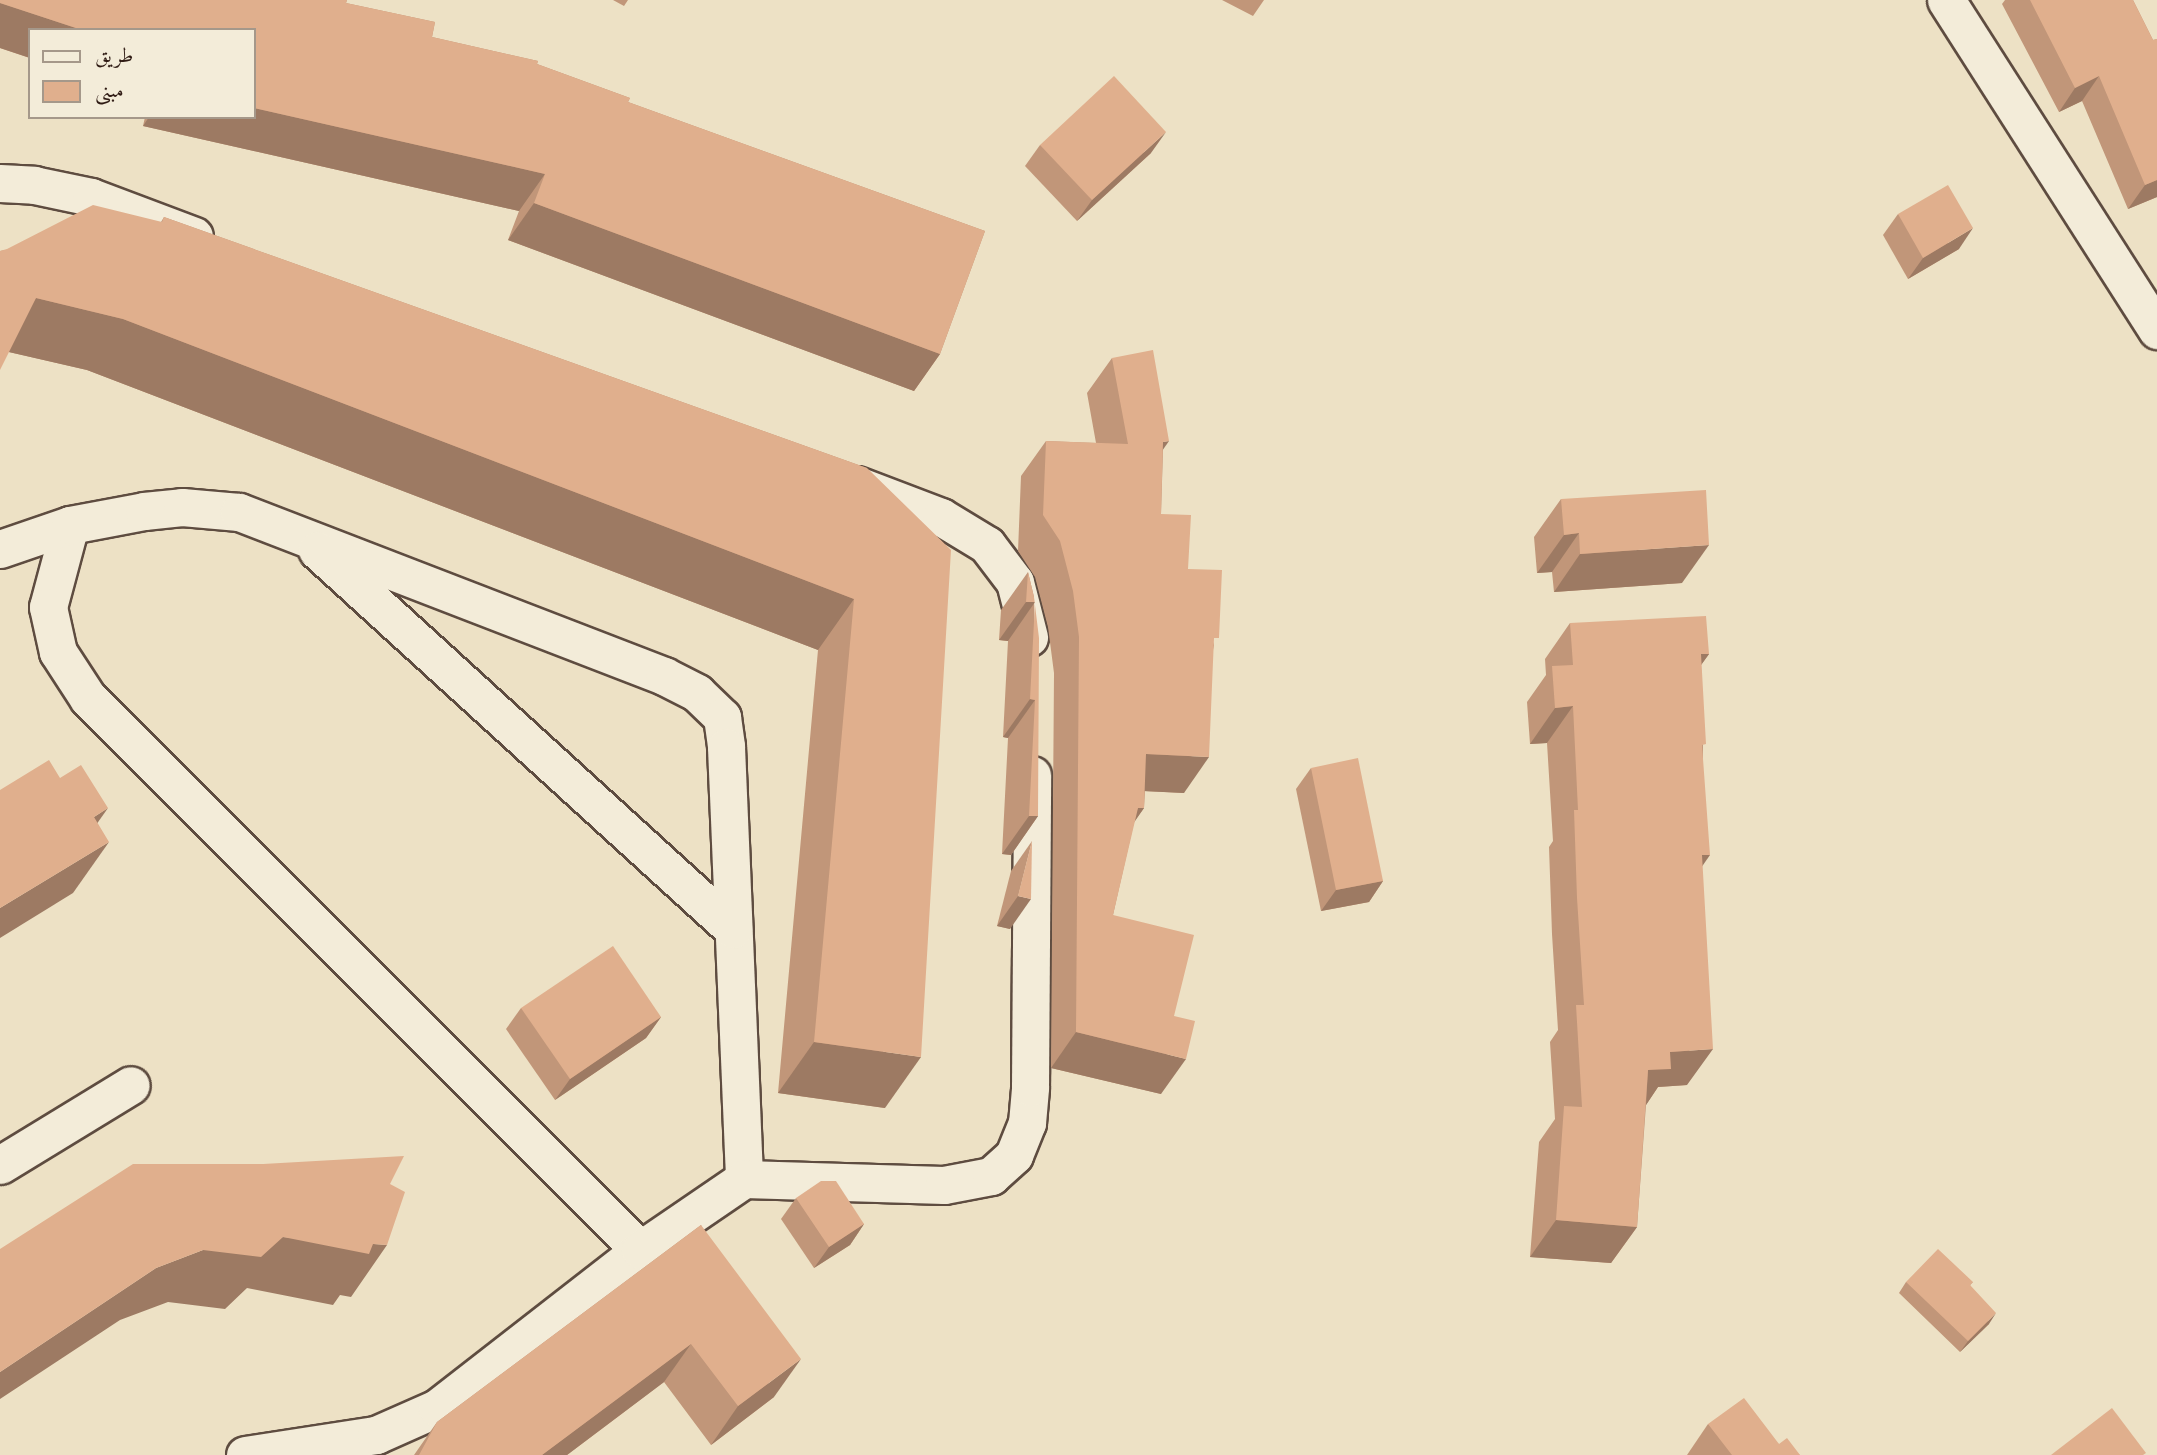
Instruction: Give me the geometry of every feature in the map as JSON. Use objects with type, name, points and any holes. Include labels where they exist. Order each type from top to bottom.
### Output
[{"type":"street","points":[[1946,0],[2151,310]]},
{"type":"street","points":[[0,183],[34,184],[91,197],[222,246]]},
{"type":"street","points":[[824,473],[941,517],[987,545],[1015,582],[1028,632],[1033,675]]},
{"type":"street","points":[[0,549],[70,525],[182,507],[239,512],[664,676],[697,693],[722,717],[744,1179]]},
{"type":"street","points":[[70,525],[48,607],[58,652],[88,698],[640,1250]]},
{"type":"street","points":[[302,536],[733,929]]},
{"type":"street","points":[[245,1455],[376,1435],[437,1408],[640,1250],[744,1179],[944,1185],[991,1175],[1014,1155],[1027,1123],[1030,1087],[1032,744]]},
{"type":"street","points":[[0,1165],[131,1085]]},
{"type":"building","points":[[0,0],[347,0],[346,3],[435,22],[432,37],[538,61],[537,64],[630,98],[628,102],[985,231],[940,354],[534,203],[545,174],[256,108],[256,28],[76,28],[0,3]]},
{"type":"building","points":[[2030,0],[2133,0],[2153,40],[2157,39],[2157,180],[2145,185],[2099,76],[2075,88]]},
{"type":"building","points":[[1114,76],[1166,132],[1092,200],[1040,145]]},
{"type":"building","points":[[1948,185],[1973,228],[1923,258],[1898,214]]},
{"type":"building","points":[[93,205],[162,222],[164,217],[867,468],[951,550],[921,1057],[814,1042],[854,599],[123,319],[36,298],[0,370],[0,251]]},
{"type":"building","points":[[1153,350],[1169,441],[1163,442],[1161,514],[1191,515],[1188,569],[1222,570],[1219,638],[1214,638],[1209,757],[1146,754],[1144,808],[1138,808],[1113,915],[1194,935],[1174,1016],[1195,1021],[1186,1059],[1076,1032],[1079,637],[1073,591],[1060,541],[1043,515],[1046,441],[1128,444],[1112,358]]},
{"type":"building","points":[[1706,490],[1709,545],[1580,554],[1579,533],[1564,535],[1561,499]]},
{"type":"building","points":[[1028,572],[1034,597],[1035,602],[1026,602]]},
{"type":"building","points":[[1035,604],[1039,638],[1038,816],[1029,816],[1035,700],[1030,699]]},
{"type":"building","points":[[1706,616],[1709,654],[1701,654],[1706,744],[1702,745],[1710,855],[1702,855],[1713,1049],[1670,1052],[1671,1069],[1648,1070],[1637,1227],[1556,1220],[1564,1106],[1582,1107],[1576,1005],[1584,1005],[1577,898],[1574,810],[1578,810],[1573,706],[1555,708],[1552,666],[1573,665],[1570,623]]},
{"type":"building","points":[[1358,758],[1383,881],[1336,890],[1311,768]]},
{"type":"building","points":[[49,760],[60,778],[81,765],[108,808],[94,817],[109,842],[0,908],[0,790]]},
{"type":"building","points":[[1032,841],[1031,899],[1018,896]]},
{"type":"building","points":[[613,946],[661,1017],[570,1079],[521,1008]]},
{"type":"building","points":[[404,1156],[390,1184],[405,1192],[387,1245],[373,1244],[369,1254],[283,1237],[261,1257],[203,1250],[156,1268],[0,1372],[0,1249],[133,1164],[263,1164]]},
{"type":"building","points":[[821,1181],[836,1181],[864,1224],[829,1247],[796,1198]]},
{"type":"building","points":[[701,1225],[801,1359],[738,1406],[691,1344],[542,1455],[419,1455],[437,1422]]},
{"type":"building","points":[[1938,1249],[1973,1282],[1970,1285],[1996,1313],[1968,1341],[1906,1282]]},
{"type":"building","points":[[1744,1398],[1779,1444],[1787,1438],[1800,1455],[1732,1455],[1708,1424]]},
{"type":"building","points":[[2112,1408],[2146,1453],[2051,1455]]}]
